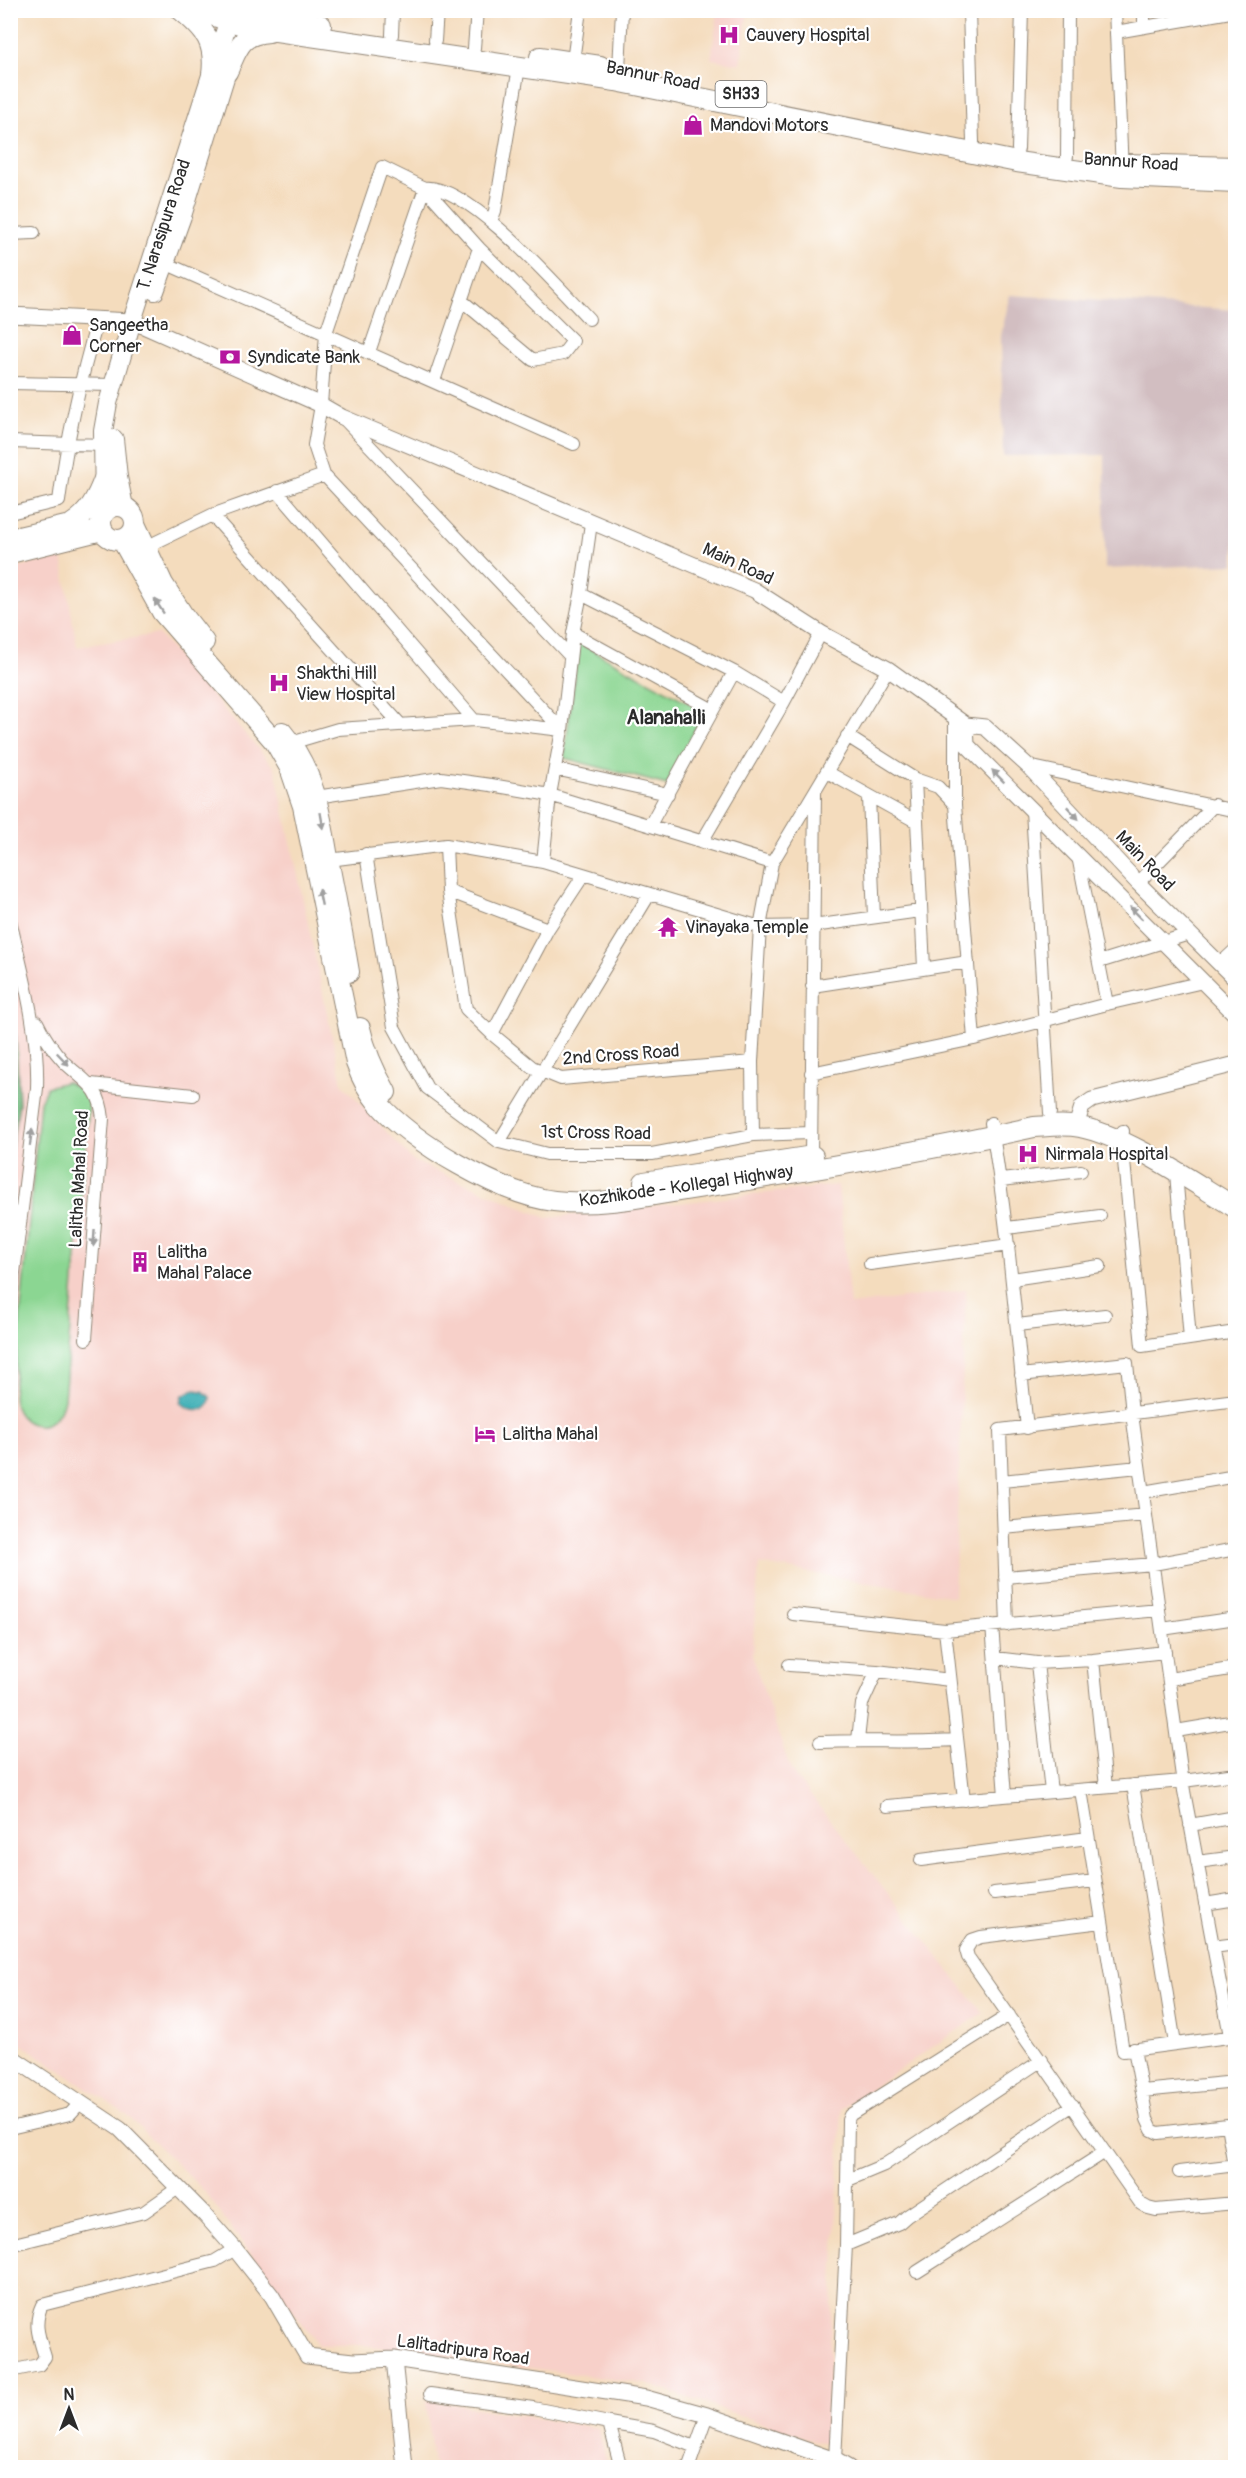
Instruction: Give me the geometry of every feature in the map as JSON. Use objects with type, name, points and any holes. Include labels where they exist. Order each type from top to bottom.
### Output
[{"type":"main road","points":[[181,10],[206,33],[220,74]]},
{"type":"main road","name":"Bannur Road","points":[[195,10],[573,61],[617,75],[722,96],[972,142],[1068,157],[1122,170],[1236,167]]},
{"type":"main road","name":"T. Narasipura Road","points":[[102,520],[104,423],[114,385],[137,323],[239,16]]},
{"type":"main road","points":[[220,74],[245,38],[280,20],[519,67],[617,75]]},
{"type":"main road","name":"T. Narasipura Road","points":[[124,507],[118,477],[114,429],[117,411],[137,323],[165,263],[220,74]]},
{"type":"main road","points":[[722,96],[1017,162],[1236,182]]},
{"type":"main road","points":[[67,532],[92,506],[104,479]]},
{"type":"main road","points":[[10,553],[102,520],[113,506],[124,507],[132,514],[135,524],[131,534],[122,540],[110,538],[102,520]]},
{"type":"main road","name":"Kozhikode - Kollegal Highway","points":[[135,524],[163,584],[183,615],[258,714],[285,758],[303,806],[353,1055],[360,1074],[376,1101],[394,1120],[430,1146],[496,1185],[553,1201],[580,1202],[620,1199],[775,1176],[992,1130],[1050,1113],[1077,1120]]},
{"type":"main road","points":[[10,539],[67,532],[105,542],[126,556],[136,567]]},
{"type":"main road","name":"Kozhikode - Kollegal Highway","points":[[122,540],[162,612],[258,714],[291,743],[310,776],[329,860],[364,1046],[374,1072],[388,1094],[404,1112],[425,1129],[501,1172],[529,1183],[555,1189],[606,1188],[992,1130],[1095,1118],[1176,1173],[1236,1208]]},
{"type":"main road","name":"Kozhikode - Kollegal Highway","points":[[1123,1136],[1236,1195]]},
{"type":"street","points":[[392,35],[393,10]]},
{"type":"street","points":[[435,42],[437,10]]},
{"type":"street","points":[[474,48],[477,10]]},
{"type":"street","points":[[573,61],[580,10]]},
{"type":"street","points":[[617,75],[622,10]]},
{"type":"street","points":[[969,10],[972,142]]},
{"type":"street","points":[[1018,149],[1022,10]]},
{"type":"street","points":[[1068,10],[1068,157]]},
{"type":"street","points":[[1115,10],[1122,170]]},
{"type":"street","points":[[1144,10],[1144,26]]},
{"type":"street","points":[[1116,32],[1183,15],[1236,11]]},
{"type":"street","points":[[491,221],[495,211],[519,67]]},
{"type":"street","points":[[461,300],[533,360],[563,354],[573,341],[479,248],[425,188],[382,167],[327,333],[321,405],[314,445],[324,475],[562,730]]},
{"type":"street","points":[[425,188],[445,190],[491,221],[541,268],[589,319]]},
{"type":"street","points":[[369,352],[425,188]]},
{"type":"street","points":[[10,234],[34,233]]},
{"type":"street","points":[[434,381],[479,248]]},
{"type":"street","points":[[165,263],[574,444]]},
{"type":"street","points":[[10,315],[137,323]]},
{"type":"street","points":[[10,513],[58,501],[66,444],[79,384],[98,319]]},
{"type":"street","name":"Main Road","points":[[137,323],[321,405],[342,417],[754,590],[821,633],[888,669],[960,721],[985,727],[1028,766],[1138,883],[1236,980]]},
{"type":"street","points":[[10,382],[114,385]]},
{"type":"street","points":[[342,417],[570,656]]},
{"type":"street","points":[[10,442],[103,445]]},
{"type":"street","points":[[146,547],[212,515],[324,475]]},
{"type":"street","points":[[277,491],[474,720]]},
{"type":"street","points":[[212,515],[400,724]]},
{"type":"street","points":[[543,862],[550,795],[562,730],[573,633],[591,523]]},
{"type":"street","points":[[581,594],[734,672],[784,702]]},
{"type":"street","points":[[573,633],[713,710]]},
{"type":"street","points":[[703,840],[784,702],[821,633]]},
{"type":"street","points":[[753,1135],[752,1062],[760,927],[772,863],[888,669]]},
{"type":"street","points":[[650,825],[734,672]]},
{"type":"street","points":[[291,743],[338,729],[474,720],[562,730]]},
{"type":"street","points":[[960,721],[955,805],[974,1039]]},
{"type":"street","points":[[960,721],[967,745],[1236,1015]]},
{"type":"street","points":[[847,736],[915,779],[938,787],[955,805]]},
{"type":"street","points":[[1028,766],[1236,811]]},
{"type":"street","points":[[555,769],[668,794]]},
{"type":"street","points":[[827,772],[916,822]]},
{"type":"street","points":[[316,797],[441,778],[550,795],[772,863]]},
{"type":"street","points":[[915,779],[924,968]]},
{"type":"street","points":[[811,1156],[815,791]]},
{"type":"street","points":[[869,797],[874,917]]},
{"type":"street","points":[[1138,883],[1214,805]]},
{"type":"street","points":[[1032,810],[1050,1113]]},
{"type":"street","points":[[329,860],[446,845],[543,862],[583,876],[760,927],[813,926],[920,911]]},
{"type":"street","name":"2nd Cross Road","points":[[446,845],[447,891],[466,1009],[532,1067],[561,1079],[752,1062]]},
{"type":"street","name":"1st Cross Road","points":[[366,854],[394,1027],[427,1088],[499,1142],[547,1154],[652,1154],[753,1135],[810,1133]]},
{"type":"street","points":[[1078,856],[1107,1004]]},
{"type":"street","points":[[492,1034],[548,929],[583,876]]},
{"type":"street","points":[[447,891],[548,929]]},
{"type":"street","points":[[499,1142],[649,895]]},
{"type":"street","name":"Lalitha Mahal Road","points":[[10,920],[32,1010],[36,1039],[36,1088],[10,1305]]},
{"type":"street","points":[[1099,962],[1189,934]]},
{"type":"street","points":[[1220,964],[1236,949]]},
{"type":"street","points":[[812,986],[968,962]]},
{"type":"street","points":[[811,1073],[974,1039],[1107,1004],[1203,982]]},
{"type":"street","name":"Lalitha Mahal Road","points":[[32,1010],[51,1047],[64,1062],[91,1084],[102,1104],[103,1119],[86,1339]]},
{"type":"street","points":[[1077,1120],[1082,1107],[1092,1100],[1236,1064]]},
{"type":"street","points":[[91,1084],[193,1095]]},
{"type":"street","points":[[992,1130],[1009,1245],[1027,1428]]},
{"type":"street","points":[[1123,1136],[1142,1346]]},
{"type":"street","points":[[1001,1180],[1081,1171]]},
{"type":"street","points":[[1176,1173],[1190,1339]]},
{"type":"street","points":[[1007,1228],[1100,1216]]},
{"type":"street","points":[[870,1264],[1009,1245]]},
{"type":"street","points":[[1012,1279],[1100,1266]]},
{"type":"street","points":[[1017,1325],[1105,1315]]},
{"type":"street","points":[[1021,1375],[1127,1363],[1142,1346],[1236,1332]]},
{"type":"street","points":[[1081,1790],[1123,2051],[1233,2036],[1213,1947],[1183,1781],[1139,1467],[1127,1363]]},
{"type":"street","points":[[1007,1625],[1000,1430],[1236,1400]]},
{"type":"street","points":[[1002,1480],[1139,1467]]},
{"type":"street","points":[[1143,1492],[1236,1476]]},
{"type":"street","points":[[1004,1528],[1146,1515]]},
{"type":"street","points":[[1005,1576],[1153,1564],[1236,1548]]},
{"type":"street","points":[[793,1614],[945,1630],[1159,1610]]},
{"type":"street","points":[[1162,1629],[1236,1618]]},
{"type":"street","points":[[992,1625],[1005,1796]]},
{"type":"street","points":[[945,1630],[964,1800]]},
{"type":"street","points":[[995,1658],[1037,1663],[1093,1660],[1165,1652]]},
{"type":"street","points":[[1093,1660],[1106,1788]]},
{"type":"street","points":[[1037,1663],[1051,1792]]},
{"type":"street","points":[[789,1665],[877,1671],[950,1680]]},
{"type":"street","points":[[1169,1679],[1236,1668]]},
{"type":"street","points":[[858,1740],[862,1704],[877,1671]]},
{"type":"street","points":[[1176,1731],[1236,1721]]},
{"type":"street","points":[[820,1742],[957,1740]]},
{"type":"street","points":[[887,1806],[1183,1781],[1236,1774]]},
{"type":"street","points":[[1133,1785],[1175,2044]]},
{"type":"street","points":[[1190,1825],[1236,1817]]},
{"type":"street","points":[[921,1860],[1089,1838]]},
{"type":"street","points":[[1197,1862],[1236,1857]]},
{"type":"street","points":[[994,1893],[1095,1881]]},
{"type":"street","points":[[1205,1904],[1236,1899]]},
{"type":"street","points":[[1102,1922],[972,1940],[966,1950],[968,1957],[1141,2204],[1156,2210],[1236,2203]]},
{"type":"street","points":[[1213,1947],[1236,1944]]},
{"type":"street","points":[[835,2460],[846,2246],[848,2120],[850,2115],[1009,2015]]},
{"type":"street","points":[[1134,2049],[1147,2119],[1152,2130],[1158,2133],[1231,2124],[1235,2165],[1179,2172]]},
{"type":"street","name":"Lalitadripura Road","points":[[10,2056],[120,2129],[235,2249],[272,2296],[307,2356],[353,2361],[394,2359],[646,2398],[707,2415],[835,2460],[849,2468]]},
{"type":"street","points":[[848,2180],[884,2165],[1042,2060]]},
{"type":"street","points":[[1142,2091],[1236,2082]]},
{"type":"street","points":[[10,2128],[70,2114],[81,2102]]},
{"type":"street","points":[[846,2246],[899,2223],[1072,2105]]},
{"type":"street","points":[[917,2272],[1106,2152]]},
{"type":"street","points":[[10,2245],[144,2212],[178,2188]]},
{"type":"street","points":[[10,2371],[39,2365],[45,2357],[36,2317],[42,2304],[215,2261],[235,2249]]},
{"type":"street","points":[[394,2359],[405,2468]]},
{"type":"street","points":[[430,2394],[533,2408],[654,2431],[695,2447]]},
{"type":"street","points":[[685,2468],[689,2466],[707,2415]]},
{"type":"street","points":[[609,2423],[621,2468]]},
{"type":"shaded area","name":"Cauvery Hospital","points":[[718,11],[748,11],[740,64],[711,59]]},
{"type":"shaded area","points":[[1010,295],[1235,310],[1235,564],[1105,569],[1105,455],[1003,456],[1001,336]]},
{"type":"shaded area","name":"Lalitha Mahal","points":[[62,557],[77,647],[158,634],[275,768],[342,1083],[413,1161],[547,1218],[838,1185],[850,1305],[966,1290],[954,1597],[759,1564],[752,1655],[791,1771],[983,2013],[842,2108],[825,2444],[647,2384],[365,2345],[318,2345],[204,2191],[127,2115],[11,2037],[10,569]]},
{"type":"shaded area","points":[[426,2400],[598,2428],[608,2467],[433,2467]]},
{"type":"green space","points":[[579,643],[704,711],[667,785],[564,758]]},
{"type":"green space","points":[[11,1020],[16,1037],[19,1104],[11,1150]]},
{"type":"green space","points":[[66,1082],[83,1091],[89,1105],[64,1399],[60,1412],[53,1420],[36,1425],[20,1416],[13,1396],[40,1102],[47,1087]]},
{"type":"water","points":[[194,1390],[203,1391],[210,1397],[209,1403],[203,1409],[189,1408],[181,1402],[183,1395]]},
{"type":"place","name":"Cauvery Hospital","points":[[729,35]]},
{"type":"place","name":"Mandovi Motors","points":[[693,125]]},
{"type":"place","name":"Sangeetha Corner","points":[[72,335]]},
{"type":"place","name":"Syndicate Bank","points":[[230,357]]},
{"type":"place","name":"Shakthi Hill View Hospital","points":[[279,683]]},
{"type":"place","name":"Vinayaka Temple","points":[[668,927]]},
{"type":"place","name":"Nirmala Hospital","points":[[1028,1154]]},
{"type":"place","name":"Lalitha Mahal Palace","points":[[140,1262]]},
{"type":"place","name":"Lalitha Mahal","points":[[485,1434]]},
{"type":"district","name":"Alanahalli","points":[[666,717]]}]
